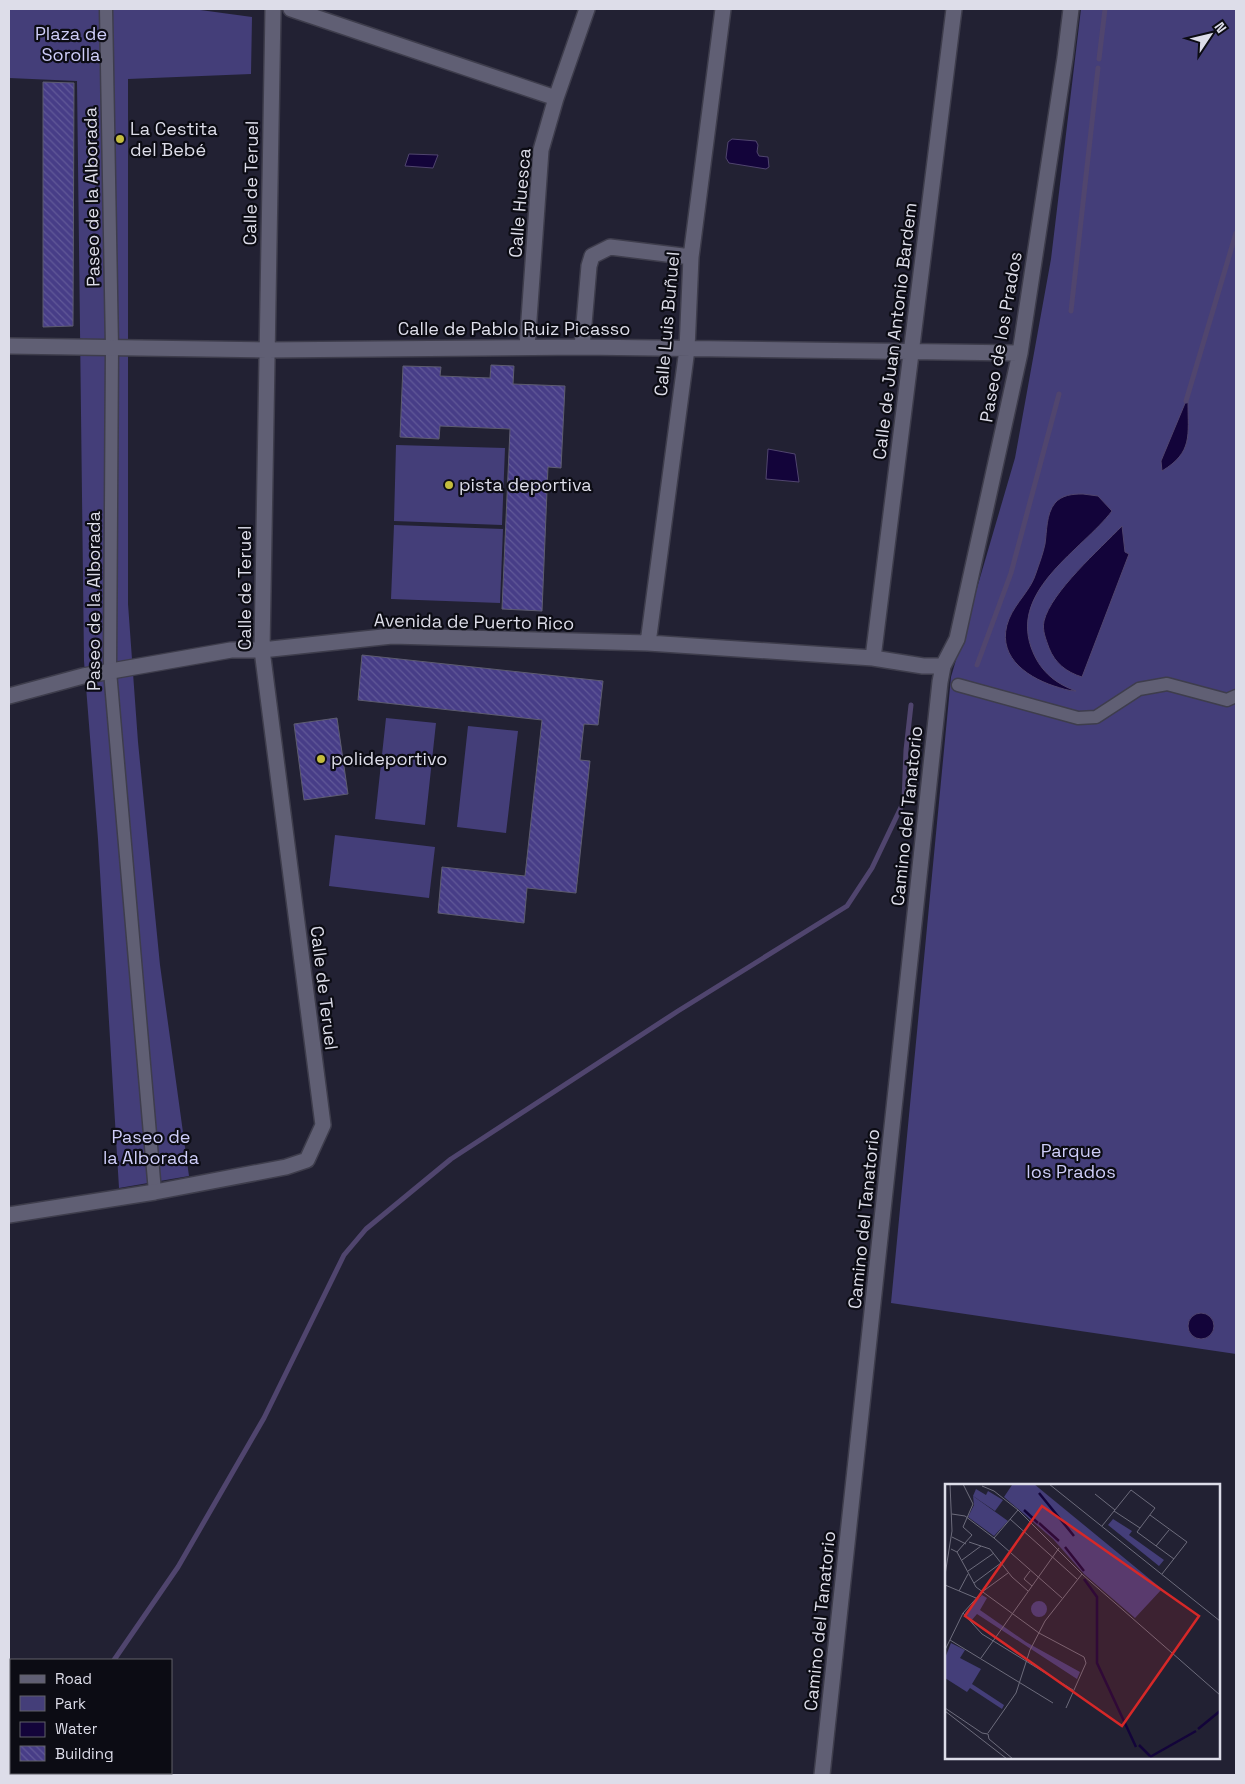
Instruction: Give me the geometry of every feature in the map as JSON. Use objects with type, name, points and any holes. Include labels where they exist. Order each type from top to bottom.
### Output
[{"type":"street","name":"Paseo de la Alborada","points":[[106,9],[112,347],[110,671],[155,1192]]},
{"type":"street","name":"Calle de Teruel","points":[[155,1192],[286,1167],[307,1160],[323,1125],[262,650],[273,9]]},
{"type":"street","points":[[291,9],[556,98]]},
{"type":"street","name":"Calle Huesca","points":[[527,347],[541,150],[556,98],[587,9]]},
{"type":"street","name":"Calle Luis Buñuel","points":[[648,643],[687,348],[691,257],[723,9]]},
{"type":"street","name":"Calle de Juan Antonio Bardem","points":[[873,658],[954,9]]},
{"type":"street","name":"Paseo de los Prados","points":[[943,666],[956,639],[1020,353],[1071,9]]},
{"type":"street","points":[[582,347],[589,266],[592,256],[610,247],[691,257]]},
{"type":"street","name":"Calle de Pablo Ruiz Picasso","points":[[9,346],[266,350],[582,347],[1020,353]]},
{"type":"street","name":"Avenida de Puerto Rico","points":[[9,696],[84,676],[231,650],[262,650],[392,636],[648,643],[873,658],[923,666],[943,666]]},
{"type":"street","name":"Camino del Tanatorio","points":[[822,1775],[943,666]]},
{"type":"street","points":[[958,685],[1078,718],[1096,717],[1139,689],[1167,684],[1227,700],[1236,696]]},
{"type":"street","points":[[9,1215],[155,1192]]},
{"type":"green space","name":"Paseo de la Alborada","points":[[10,9],[193,9],[252,17],[251,74],[128,79],[128,604],[138,742],[160,965],[189,1176],[119,1188],[98,839],[84,661],[77,81],[9,78]]},
{"type":"green space","name":"Parque los Prados","points":[[1081,9],[1236,9],[1236,1354],[891,1303],[951,677],[1015,458],[1051,259]]},
{"type":"green space","name":"pista deportiva","points":[[396,445],[505,448],[502,525],[394,521]]},
{"type":"green space","name":"pista deportiva","points":[[394,525],[503,529],[500,603],[391,599]]},
{"type":"green space","points":[[386,718],[436,723],[425,825],[375,819]]},
{"type":"green space","points":[[468,726],[518,731],[506,833],[457,827]]},
{"type":"green space","points":[[335,835],[435,847],[429,898],[329,886]]},
{"type":"water","points":[[732,139],[756,141],[759,156],[768,157],[769,167],[766,169],[729,163],[726,158],[728,142]]},
{"type":"water","points":[[409,154],[438,155],[433,168],[405,166]]},
{"type":"water","points":[[1186,401],[1188,402],[1187,442],[1179,457],[1162,471],[1161,461]]},
{"type":"water","points":[[768,449],[795,454],[799,482],[766,479]]},
{"type":"water","points":[[1083,494],[1098,496],[1112,511],[1053,572],[1040,589],[1031,607],[1028,626],[1031,647],[1043,669],[1054,680],[1076,691],[1043,682],[1023,670],[1009,653],[1006,643],[1006,632],[1012,613],[1034,579],[1044,548],[1048,517],[1052,507],[1058,500],[1064,497]]},
{"type":"water","points":[[1122,526],[1125,552],[1129,554],[1082,677],[1066,670],[1054,658],[1045,635],[1044,621],[1048,610],[1066,584]]},
{"type":"water","points":[[1201,1313],[1210,1317],[1214,1326],[1210,1335],[1201,1339],[1192,1335],[1188,1326],[1192,1317]]},
{"type":"building","points":[[43,82],[74,83],[73,326],[43,327]]},
{"type":"building","points":[[491,365],[514,366],[513,384],[565,386],[561,468],[548,467],[542,611],[502,609],[510,429],[440,426],[439,439],[400,437],[403,366],[441,367],[440,376],[490,378]]},
{"type":"building","points":[[362,655],[603,681],[598,725],[584,724],[580,760],[590,761],[576,893],[527,888],[524,923],[438,913],[442,867],[525,876],[542,720],[358,700]]},
{"type":"building","name":"polideportivo","points":[[337,718],[348,794],[304,800],[294,724]]},
{"type":"waterway","points":[[1099,59],[1105,9]]},
{"type":"waterway","points":[[1071,311],[1098,68]]},
{"type":"waterway","points":[[1186,401],[1236,233]]},
{"type":"waterway","points":[[977,665],[1011,573],[1059,394]]},
{"type":"waterway","points":[[115,1659],[178,1567],[264,1418],[344,1255],[366,1229],[451,1159],[678,1011],[847,906],[872,868],[904,801],[906,750],[911,705]]},
{"type":"place","name":"La Cestita del Bebé","points":[[120,139]]},
{"type":"place","name":"pista deportiva","points":[[449,485]]},
{"type":"place","name":"polideportivo","points":[[321,759]]},
{"type":"park label","name":"Plaza de Sorolla","points":[[71,44]]}]
